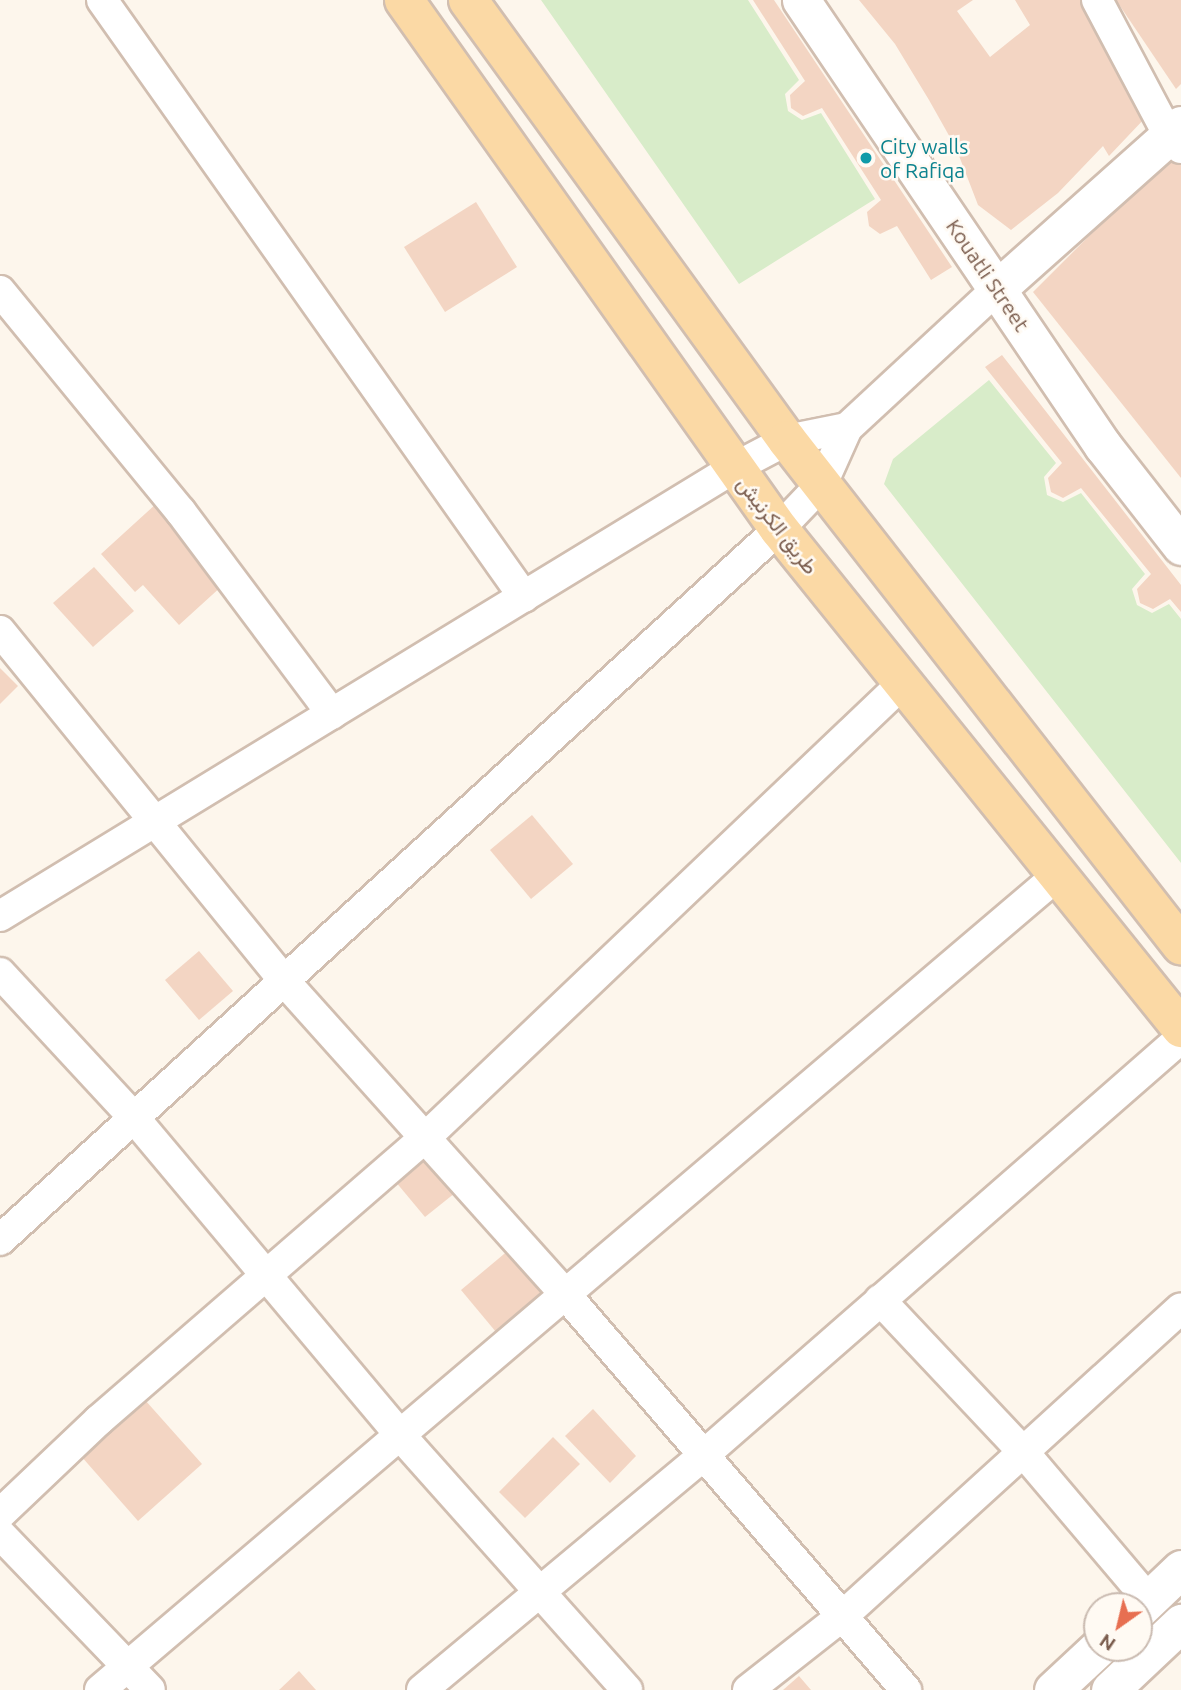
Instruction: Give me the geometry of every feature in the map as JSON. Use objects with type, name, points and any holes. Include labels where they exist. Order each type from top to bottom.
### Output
[{"type":"main road","name":"طريق الكرنيش","points":[[404,0],[779,530],[1181,1028]]},
{"type":"main road","points":[[468,0],[787,440],[1181,944]]},
{"type":"street","points":[[102,0],[524,597]]},
{"type":"street","name":"Kouatli Street","points":[[801,0],[1103,446],[1181,546]]},
{"type":"street","points":[[0,1240],[286,983],[779,530],[821,484],[847,428],[998,288],[1177,136],[1097,0]]},
{"type":"street","points":[[0,291],[181,512],[332,714]]},
{"type":"street","points":[[0,916],[734,468],[787,440],[847,428]]},
{"type":"street","points":[[0,631],[286,983],[565,1294],[845,1614],[906,1690]]},
{"type":"street","points":[[0,1514],[99,1420],[425,1138],[903,683]]},
{"type":"street","points":[[100,1690],[1058,875]]},
{"type":"street","points":[[0,973],[135,1119],[399,1434],[628,1690]]},
{"type":"street","points":[[422,1690],[537,1590],[705,1454],[1181,1038]]},
{"type":"street","points":[[880,1300],[1025,1454],[1134,1592]]},
{"type":"street","points":[[748,1690],[845,1614],[1025,1454],[1181,1308]]},
{"type":"street","points":[[0,1534],[150,1690]]},
{"type":"street","points":[[1153,1595],[1181,1569]]},
{"type":"street","points":[[1110,1690],[1181,1623]]},
{"type":"street","points":[[1053,1690],[1083,1661]]},
{"type":"green space","points":[[541,0],[748,0],[799,80],[785,94],[788,111],[802,120],[821,113],[875,199],[739,284]]},
{"type":"green space","points":[[989,380],[1056,463],[1044,477],[1047,495],[1063,502],[1081,493],[1145,574],[1132,589],[1137,605],[1152,613],[1169,604],[1181,619],[1181,863],[884,484],[893,459]]},
{"type":"building","name":"City walls of Rafiqa","points":[[753,0],[774,0],[952,267],[931,280],[897,226],[880,234],[869,226],[867,212],[881,200],[822,108],[803,116],[791,108],[790,95],[805,81]]},
{"type":"building","points":[[859,0],[973,0],[957,11],[990,57],[1030,25],[1015,0],[1087,0],[1112,64],[1146,117],[1109,156],[1103,146],[1058,193],[1011,230],[978,205],[956,148],[929,100],[895,44]]},
{"type":"building","points":[[1116,0],[1181,0],[1181,84],[1176,89]]},
{"type":"building","points":[[1179,146],[1181,148],[1181,478],[1033,292]]},
{"type":"building","points":[[476,202],[517,267],[445,312],[404,247]]},
{"type":"building","points":[[1002,355],[1181,585],[1181,612],[1170,599],[1153,609],[1140,603],[1137,589],[1151,574],[1081,488],[1063,498],[1051,492],[1048,478],[1062,463],[985,367]]},
{"type":"building","points":[[157,503],[223,585],[179,625],[143,585],[135,592],[101,554]]},
{"type":"building","points":[[94,567],[134,611],[93,647],[53,603]]},
{"type":"building","points":[[0,668],[18,686],[0,704]]},
{"type":"building","points":[[532,815],[573,864],[531,899],[490,850]]},
{"type":"building","points":[[199,951],[233,991],[199,1020],[165,980]]},
{"type":"building","points":[[425,1156],[455,1193],[425,1217],[395,1181]]},
{"type":"building","points":[[516,1244],[551,1286],[496,1332],[461,1290]]},
{"type":"building","points":[[145,1400],[202,1464],[138,1521],[81,1456]]},
{"type":"building","points":[[593,1409],[636,1456],[610,1483],[565,1436]]},
{"type":"building","points":[[553,1437],[580,1464],[525,1518],[499,1492]]},
{"type":"building","points":[[299,1671],[316,1690],[279,1690]]},
{"type":"building","points":[[799,1676],[811,1690],[783,1690]]},
{"type":"place","name":"City walls of Rafiqa","points":[[866,158]]}]
